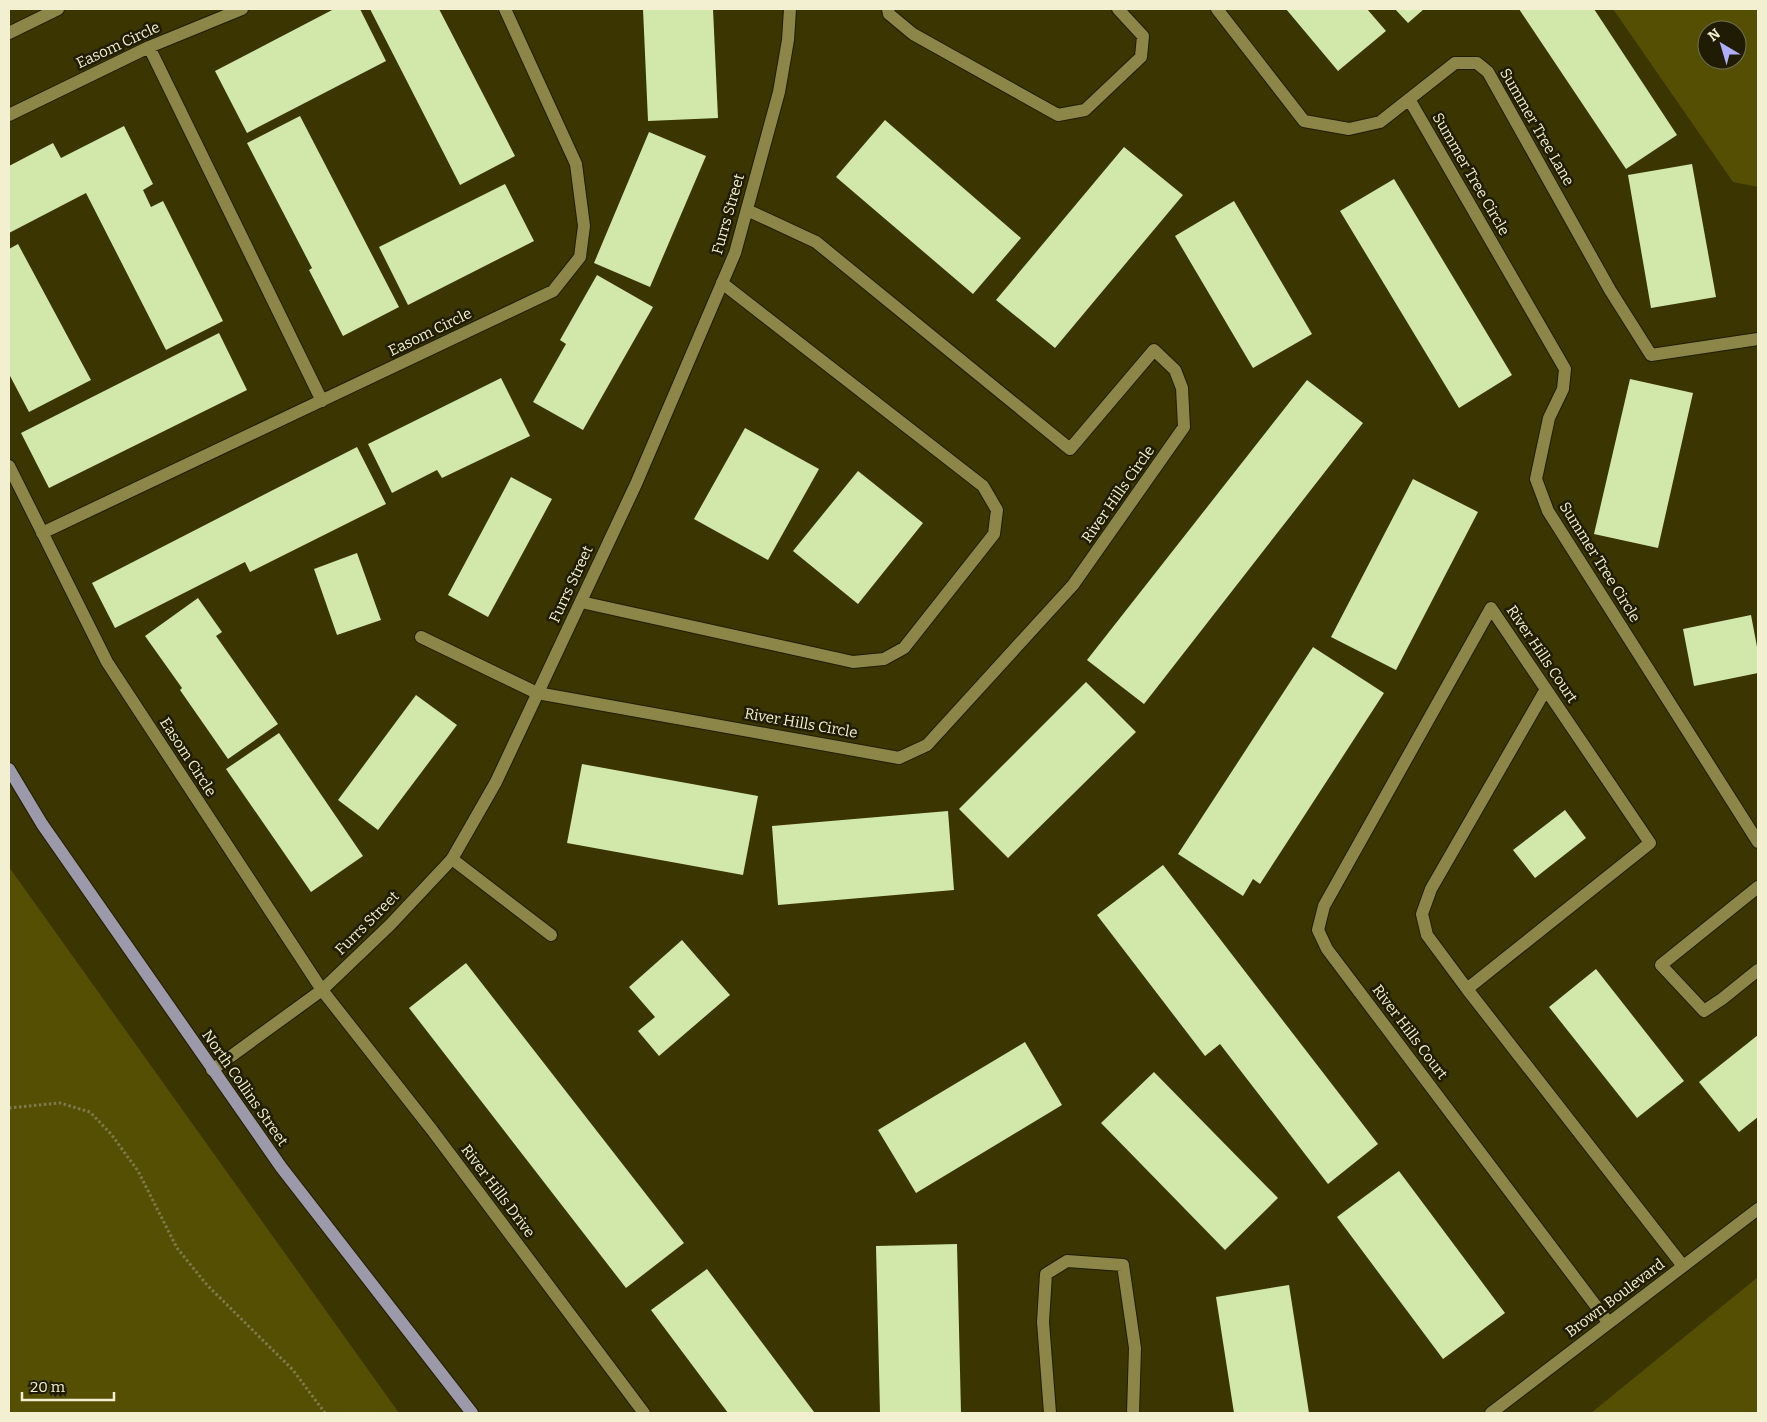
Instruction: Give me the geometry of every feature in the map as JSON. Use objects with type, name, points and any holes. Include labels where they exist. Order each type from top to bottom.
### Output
[{"type":"main road","name":"North Collins Street","points":[[9,769],[42,824],[212,1070],[281,1166],[472,1413]]},
{"type":"street","points":[[9,33],[58,9]]},
{"type":"street","name":"Easom Circle","points":[[9,116],[149,47],[242,9]]},
{"type":"street","name":"Easom Circle","points":[[42,533],[553,290],[580,256],[584,226],[576,164],[505,9]]},
{"type":"street","name":"Furrs Street","points":[[212,1070],[322,990],[390,925],[452,859],[496,782],[636,484],[735,253],[779,92],[788,40],[790,9]]},
{"type":"street","points":[[888,9],[889,14],[913,34],[1058,115],[1085,110],[1141,57],[1143,36],[1118,9]]},
{"type":"street","name":"Summer Tree Lane","points":[[1216,9],[1304,121],[1349,130],[1380,122],[1455,64],[1476,63],[1488,72],[1610,290],[1651,355],[1758,339]]},
{"type":"street","points":[[149,47],[322,401]]},
{"type":"street","name":"Summer Tree Circle","points":[[1408,99],[1565,368],[1563,389],[1549,418],[1536,480],[1548,511],[1758,842]]},
{"type":"street","name":"River Hills Circle","points":[[538,693],[899,758],[927,744],[1073,585],[1184,427],[1182,388],[1175,370],[1154,350],[1070,449],[816,242],[746,210]]},
{"type":"street","points":[[581,602],[853,662],[884,659],[904,648],[994,534],[997,510],[983,486],[722,283]]},
{"type":"street","name":"Easom Circle","points":[[9,466],[107,662],[322,990]]},
{"type":"street","name":"River Hills Court","points":[[1467,989],[1650,843],[1491,608],[1324,906],[1318,930],[1327,949],[1608,1322]]},
{"type":"street","points":[[421,637],[538,693]]},
{"type":"street","points":[[1546,690],[1431,889],[1422,914],[1427,935],[1467,989],[1683,1266]]},
{"type":"street","points":[[452,859],[551,935]]},
{"type":"street","points":[[1758,887],[1661,965],[1704,1011],[1758,970]]},
{"type":"street","name":"River Hills Drive","points":[[322,990],[432,1130],[644,1413]]},
{"type":"street","name":"Brown Boulevard","points":[[1492,1413],[1608,1322],[1758,1209]]},
{"type":"street","points":[[1050,1413],[1043,1322],[1046,1274],[1067,1261],[1123,1265],[1135,1348],[1133,1413]]},
{"type":"path","points":[[9,1108],[60,1103],[90,1112],[112,1134],[138,1171],[177,1248],[208,1285],[293,1370],[325,1413]]},
{"type":"shaded area","points":[[1613,9],[1758,9],[1758,187],[1733,182]]},
{"type":"shaded area","points":[[9,867],[399,1413],[9,1413]]},
{"type":"shaded area","points":[[1758,1277],[1758,1413],[1591,1413]]},
{"type":"building","points":[[334,9],[360,9],[386,61],[247,133],[215,71]]},
{"type":"building","points":[[370,9],[439,9],[515,156],[460,185]]},
{"type":"building","points":[[643,9],[713,9],[718,118],[648,121]]},
{"type":"building","points":[[1286,9],[1367,9],[1386,31],[1338,71]]},
{"type":"building","points":[[1395,9],[1424,9],[1408,23]]},
{"type":"building","points":[[1519,9],[1594,9],[1677,135],[1626,169]]},
{"type":"building","points":[[300,116],[399,307],[343,336],[309,270],[312,268],[247,143]]},
{"type":"building","points":[[885,120],[1021,238],[973,294],[836,177]]},
{"type":"building","points":[[124,126],[153,184],[143,190],[151,207],[163,201],[223,321],[166,350],[86,193],[9,233],[9,166],[53,143],[61,158]]},
{"type":"building","points":[[649,132],[706,156],[650,287],[594,263]]},
{"type":"building","points":[[1124,147],[1183,195],[1055,348],[996,300]]},
{"type":"building","points":[[1692,164],[1716,297],[1651,308],[1628,175]]},
{"type":"building","points":[[1394,179],[1512,375],[1459,408],[1340,211]]},
{"type":"building","points":[[505,184],[534,241],[408,305],[379,247]]},
{"type":"building","points":[[1234,201],[1312,334],[1253,368],[1175,236]]},
{"type":"building","points":[[18,244],[91,380],[29,412],[9,374],[9,249]]},
{"type":"building","points":[[597,275],[653,307],[583,430],[533,402],[566,344],[560,340]]},
{"type":"building","points":[[219,333],[247,390],[49,488],[21,433]]},
{"type":"building","points":[[501,378],[530,436],[442,478],[437,470],[392,493],[368,444]]},
{"type":"building","points":[[1630,379],[1693,393],[1658,548],[1594,534]]},
{"type":"building","points":[[1307,380],[1363,423],[1144,704],[1087,660]]},
{"type":"building","points":[[745,428],[819,469],[768,560],[694,519]]},
{"type":"building","points":[[357,447],[386,504],[250,572],[245,562],[115,628],[92,583]]},
{"type":"building","points":[[858,471],[923,523],[858,604],[793,551]]},
{"type":"building","points":[[511,477],[552,499],[488,617],[448,595]]},
{"type":"building","points":[[1413,479],[1478,512],[1396,670],[1331,637]]},
{"type":"building","points":[[357,553],[381,620],[337,635],[314,569]]},
{"type":"building","points":[[198,598],[222,632],[216,636],[278,724],[228,759],[180,690],[182,688],[145,636]]},
{"type":"building","points":[[1751,615],[1758,652],[1758,673],[1694,686],[1683,629]]},
{"type":"building","points":[[1313,647],[1384,693],[1260,884],[1253,879],[1243,896],[1178,854]]},
{"type":"building","points":[[1086,682],[1136,732],[1008,858],[959,809]]},
{"type":"building","points":[[416,695],[457,725],[378,830],[338,800]]},
{"type":"building","points":[[279,733],[363,856],[311,892],[226,769]]},
{"type":"building","points":[[582,764],[758,796],[743,875],[567,843]]},
{"type":"building","points":[[1565,810],[1586,838],[1535,878],[1513,850]]},
{"type":"building","points":[[948,811],[954,890],[778,905],[772,826]]},
{"type":"building","points":[[1163,865],[1378,1144],[1328,1184],[1220,1044],[1205,1056],[1097,915]]},
{"type":"building","points":[[682,940],[730,995],[659,1056],[638,1031],[655,1017],[629,987]]},
{"type":"building","points":[[466,963],[684,1243],[626,1288],[409,1008]]},
{"type":"building","points":[[1596,969],[1684,1081],[1637,1118],[1549,1007]]},
{"type":"building","points":[[1758,1035],[1758,1117],[1739,1132],[1699,1082]]},
{"type":"building","points":[[1025,1042],[1062,1105],[916,1193],[878,1130]]},
{"type":"building","points":[[1154,1072],[1278,1198],[1225,1250],[1101,1123]]},
{"type":"building","points":[[1399,1171],[1505,1313],[1443,1359],[1337,1217]]},
{"type":"building","points":[[957,1244],[961,1413],[880,1413],[876,1246]]},
{"type":"building","points":[[707,1269],[814,1412],[728,1413],[651,1310]]},
{"type":"building","points":[[1289,1285],[1309,1413],[1234,1413],[1216,1297]]}]
